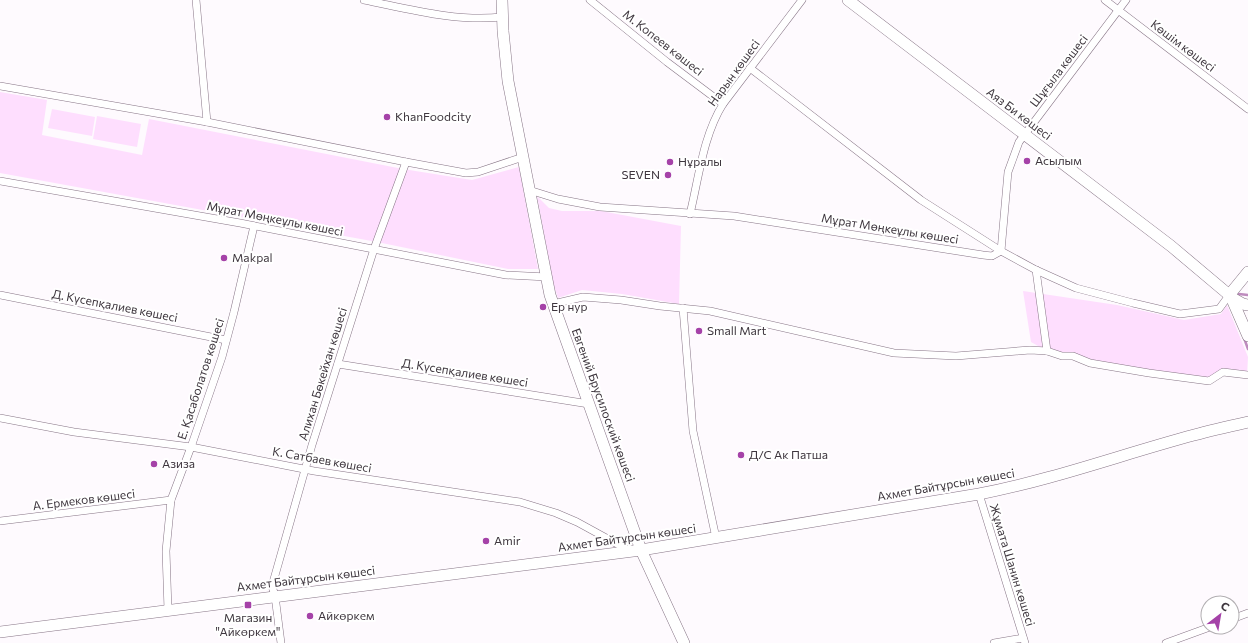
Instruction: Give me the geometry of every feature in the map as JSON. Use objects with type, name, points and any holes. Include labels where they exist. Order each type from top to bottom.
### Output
[{"type":"street","points":[[196,0],[207,122]]},
{"type":"street","points":[[364,0],[442,16],[477,19],[502,17]]},
{"type":"street","name":"Евгений Брусилоский көшесі","points":[[502,0],[502,17],[508,81],[522,157],[554,304],[589,404],[636,550],[684,643]]},
{"type":"street","name":"М. Копеев көшесі","points":[[590,0],[667,62],[723,104]]},
{"type":"street","name":"Нарын көшесі","points":[[690,214],[708,137],[716,116],[723,104],[802,0]]},
{"type":"street","name":"Аяз Би көшесі","points":[[848,0],[1171,246],[1238,301],[1248,306]]},
{"type":"street","name":"Көшім көшесі","points":[[1105,0],[1248,109]]},
{"type":"street","name":"Шұғыла көшесі","points":[[1001,251],[1008,172],[1014,153],[1024,134],[1126,0]]},
{"type":"street","points":[[750,68],[921,200],[1001,251],[1036,270],[1076,288],[1180,314],[1219,309],[1248,272]]},
{"type":"street","points":[[0,88],[207,122],[472,174],[522,157]]},
{"type":"street","name":"Алихан Бөкейхан көшесі","points":[[281,643],[275,596],[272,586],[305,469],[374,249],[406,162]]},
{"type":"street","name":"Мұрат Мөңкеұлы көшесі","points":[[0,181],[254,226],[506,275],[547,277]]},
{"type":"street","name":"Мұрат Мөңкеұлы көшесі","points":[[529,190],[558,199],[600,207],[734,216],[992,256],[1001,251]]},
{"type":"street","name":"Е. Қасаболатов көшесі","points":[[168,610],[166,551],[171,500],[191,447],[226,340],[254,226]]},
{"type":"street","points":[[1036,270],[1047,351]]},
{"type":"street","points":[[1230,294],[1248,336]]},
{"type":"street","name":"Д. Күсепқалиев көшесі","points":[[0,295],[226,340]]},
{"type":"street","points":[[554,304],[583,297],[683,308],[710,312],[894,353],[956,356],[1030,350],[1047,351],[1062,356],[1073,356],[1090,363],[1148,373],[1209,380],[1223,372],[1248,375]]},
{"type":"street","points":[[1240,316],[1248,306]]},
{"type":"street","points":[[683,308],[693,431],[716,538]]},
{"type":"street","name":"Д. Күсепқалиев көшесі","points":[[338,364],[589,404]]},
{"type":"street","name":"К. Сатбаев көшесі","points":[[0,418],[74,432],[191,447],[305,469],[520,502],[556,513],[636,550]]},
{"type":"street","name":"Ахмет Байтұрсын көшесі","points":[[0,632],[636,550],[979,494],[1002,490],[1196,434],[1248,422]]},
{"type":"street","name":"Жұмата Шанин көшесі","points":[[979,494],[1024,641]]},
{"type":"street","name":"А. Ермеков көшесі","points":[[0,521],[171,500]]},
{"type":"street","points":[[1166,643],[1200,631]]},
{"type":"street","points":[[994,643],[1024,641]]},
{"type":"shaded area","points":[[0,92],[47,100],[42,135],[142,155],[149,119],[403,169],[472,180],[519,167],[538,269],[508,269],[377,242],[0,173]]},
{"type":"shaded area","points":[[52,109],[95,117],[92,136],[48,128]]},
{"type":"shaded area","points":[[97,116],[141,124],[137,147],[93,139]]},
{"type":"shaded area","points":[[537,196],[549,208],[562,211],[601,211],[681,226],[679,304],[622,294],[582,290],[558,298],[553,283]]},
{"type":"shaded area","points":[[1023,291],[1117,305],[1184,320],[1221,314],[1227,305],[1248,357],[1247,374],[1223,372],[1209,381],[1149,373],[1047,351],[1031,342]]},
{"type":"waterway","points":[[1237,295],[1248,295]]},
{"type":"waterway","points":[[1244,338],[1248,349]]},
{"type":"place","name":"KhanFoodcity","points":[[387,117]]},
{"type":"place","name":"Асылым","points":[[1027,161]]},
{"type":"place","name":"Нұралы","points":[[670,162]]},
{"type":"place","name":"SEVEN","points":[[668,175]]},
{"type":"place","name":"Makpal","points":[[224,258]]},
{"type":"place","name":"Ер нур","points":[[543,307]]},
{"type":"place","name":"Small Mart","points":[[699,331]]},
{"type":"place","name":"Д/С Ак Патша","points":[[741,455]]},
{"type":"place","name":"Азиза","points":[[154,464]]},
{"type":"place","name":"Amir","points":[[486,541]]},
{"type":"place","name":"Магазин \"Айкөркем\"","points":[[248,605]]},
{"type":"place","name":"Айкөркем","points":[[310,616]]}]
